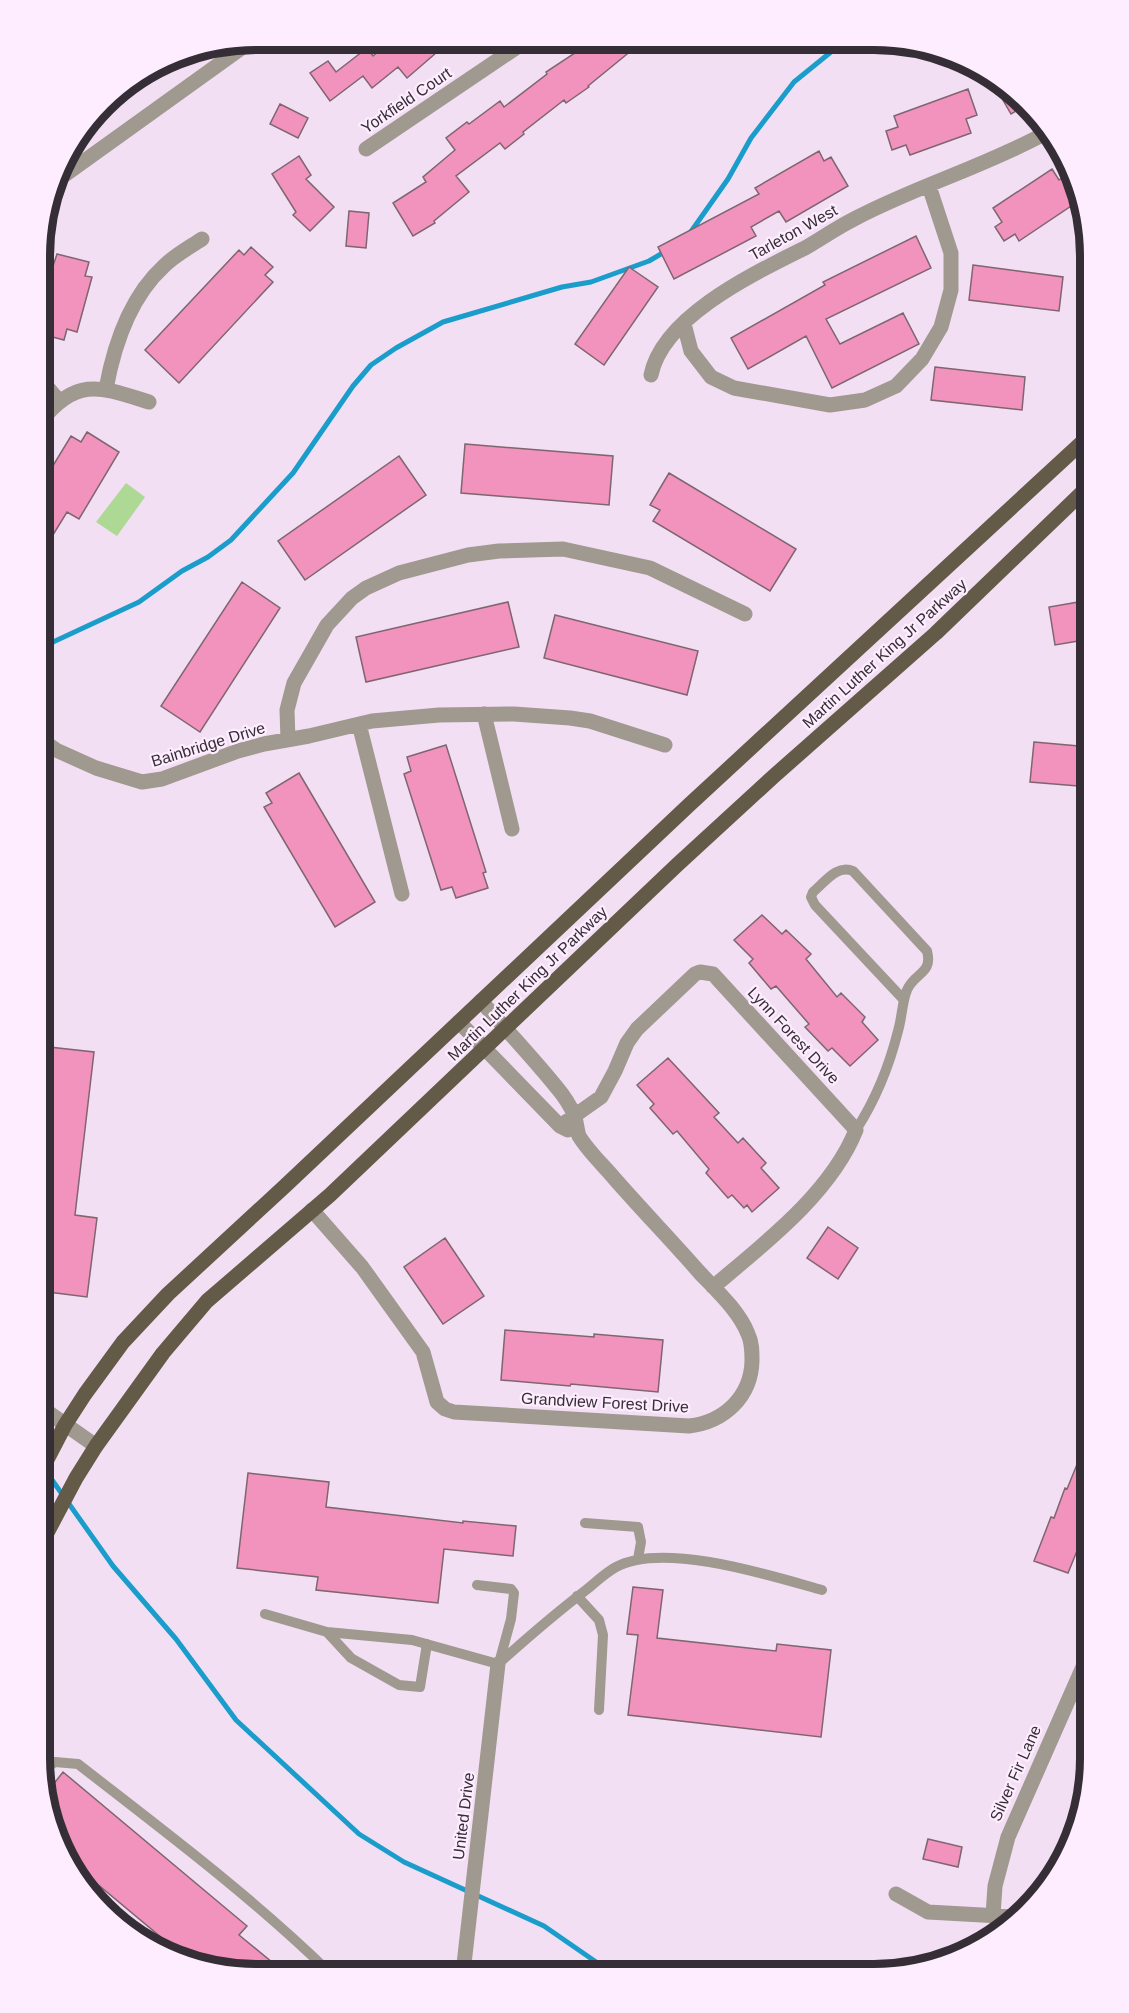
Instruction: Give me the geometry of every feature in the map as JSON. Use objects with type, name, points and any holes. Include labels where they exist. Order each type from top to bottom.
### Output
[{"type":"main road","name":"Martin Luther King Jr Parkway","points":[[50,1454],[85,1394],[123,1342],[168,1294],[688,805],[1080,444]]},
{"type":"main road","name":"Martin Luther King Jr Parkway","points":[[50,1527],[96,1446],[163,1353],[207,1301],[312,1210],[486,1049],[693,850],[936,633],[1080,495]]},
{"type":"street","name":"Yorkfield Court","points":[[366,149],[513,50]]},
{"type":"street","points":[[67,174],[236,51]]},
{"type":"street","name":"Tarleton West","points":[[651,375],[660,351],[674,332],[729,288],[856,218],[1013,151],[1041,136]]},
{"type":"street","points":[[684,324],[691,351],[704,368],[711,376],[734,388],[830,405],[865,400],[896,386],[922,358],[941,327],[951,290],[951,253],[929,186]]},
{"type":"street","points":[[106,389],[110,364],[136,299],[165,264],[202,239]]},
{"type":"street","points":[[50,410],[59,400],[73,392],[96,388],[149,402]]},
{"type":"street","points":[[50,390],[59,400]]},
{"type":"street","name":"Bainbridge Drive","points":[[288,740],[287,710],[294,683],[327,625],[352,598],[366,588],[399,573],[468,555],[499,551],[563,549],[650,568],[745,615]]},
{"type":"street","points":[[484,714],[512,829]]},
{"type":"street","name":"Bainbridge Drive","points":[[50,746],[96,768],[142,783],[162,779],[238,751],[372,721],[439,715],[514,714],[590,721],[665,745]]},
{"type":"street","points":[[359,724],[402,894]]},
{"type":"street","name":"Lynn Forest Drive","points":[[560,1126],[601,1097],[627,1043],[637,1029],[695,974],[706,972],[713,974],[856,1130]]},
{"type":"street","name":"Grandview Forest Drive","points":[[312,1210],[363,1267],[423,1353],[437,1402],[445,1409],[454,1412],[689,1426],[704,1424],[731,1409],[740,1398],[749,1381],[752,1364],[752,1347],[743,1324],[713,1287],[614,1178],[579,1134],[575,1116],[563,1095],[481,1001]]},
{"type":"street","name":"Grandview Forest Drive","points":[[459,1022],[560,1126],[579,1134]]},
{"type":"street","points":[[713,1287],[794,1218],[832,1171],[856,1130]]},
{"type":"street","points":[[50,1414],[96,1446]]},
{"type":"street","name":"United Drive","points":[[464,1964],[498,1664]]},
{"type":"street","name":"Silver Fir Lane","points":[[993,1915],[995,1886],[1008,1837],[1079,1677]]},
{"type":"street","points":[[896,1894],[928,1912],[1005,1916]]},
{"type":"lane","points":[[856,1130],[872,1105],[890,1062],[901,1022],[904,1000],[910,984],[927,968],[929,960],[927,951],[853,871],[846,868],[838,869],[813,892],[811,897],[815,905],[904,1000]]},
{"type":"lane","points":[[585,1523],[638,1527],[641,1542],[638,1559]]},
{"type":"lane","points":[[498,1664],[577,1596],[616,1567],[638,1559],[664,1557],[734,1566],[822,1590]]},
{"type":"lane","points":[[477,1585],[511,1589],[514,1593],[511,1619],[498,1664]]},
{"type":"lane","points":[[577,1596],[599,1620],[603,1635],[599,1710]]},
{"type":"lane","points":[[265,1614],[327,1632],[412,1640],[498,1664]]},
{"type":"lane","points":[[327,1632],[351,1658],[399,1685],[420,1687],[427,1644]]},
{"type":"lane","points":[[50,1765],[55,1762],[78,1764],[218,1873],[284,1929],[320,1964]]},
{"type":"green space","points":[[126,483],[145,497],[117,536],[96,522]]},
{"type":"building","points":[[364,50],[368,50],[373,56],[380,50],[439,50],[407,78],[398,67],[372,88],[363,76],[330,101],[310,73],[328,61],[336,72]]},
{"type":"building","points":[[632,50],[589,87],[566,103],[564,100],[505,149],[500,143],[456,176],[469,192],[434,221],[435,223],[413,236],[393,203],[426,182],[423,177],[455,150],[446,138],[500,101],[504,107],[547,74],[546,72],[578,51]]},
{"type":"building","points":[[968,89],[977,115],[966,119],[971,133],[910,155],[906,145],[892,150],[886,131],[898,127],[894,116]]},
{"type":"building","points":[[999,93],[1018,110],[1011,114]]},
{"type":"building","points":[[280,104],[308,118],[298,138],[270,124]]},
{"type":"building","points":[[819,151],[824,161],[831,157],[848,186],[786,222],[779,211],[751,227],[756,236],[674,279],[658,247],[759,194],[755,188]]},
{"type":"building","points":[[299,156],[311,175],[306,179],[334,207],[310,231],[293,215],[296,212],[272,174]]},
{"type":"building","points":[[1052,169],[1059,180],[1064,177],[1073,205],[1019,241],[1015,234],[1004,241],[995,227],[1002,222],[993,208]]},
{"type":"building","points":[[349,211],[369,213],[366,248],[346,246]]},
{"type":"building","points":[[916,236],[931,268],[826,319],[840,344],[903,313],[919,344],[832,388],[806,336],[748,369],[731,338],[825,285],[823,282]]},
{"type":"building","points":[[251,247],[273,267],[265,275],[273,282],[179,383],[145,350],[239,250],[244,255]]},
{"type":"building","points":[[57,254],[89,262],[85,276],[92,277],[77,332],[67,329],[64,340],[50,336],[50,265],[53,266]]},
{"type":"building","points":[[973,265],[1063,277],[1059,311],[969,300]]},
{"type":"building","points":[[629,267],[658,287],[604,365],[575,344]]},
{"type":"building","points":[[935,367],[1025,377],[1022,410],[931,400]]},
{"type":"building","points":[[87,432],[119,452],[79,519],[67,512],[50,540],[50,471],[71,436],[81,442]]},
{"type":"building","points":[[465,444],[613,456],[609,505],[461,493]]},
{"type":"building","points":[[399,456],[426,495],[305,580],[278,541]]},
{"type":"building","points":[[669,473],[796,549],[770,591],[653,521],[660,510],[650,505]]},
{"type":"building","points":[[242,582],[280,608],[200,732],[161,706]]},
{"type":"building","points":[[508,602],[519,647],[366,682],[356,637]]},
{"type":"building","points":[[1080,602],[1080,641],[1055,645],[1049,607]]},
{"type":"building","points":[[555,615],[698,651],[687,695],[544,658]]},
{"type":"building","points":[[1034,742],[1080,746],[1080,786],[1030,782]]},
{"type":"building","points":[[446,745],[486,872],[483,873],[488,888],[456,898],[452,887],[441,890],[404,774],[411,771],[407,757]]},
{"type":"building","points":[[299,773],[375,902],[335,927],[264,807],[272,803],[266,793]]},
{"type":"building","points":[[762,915],[782,934],[786,930],[811,954],[806,959],[837,997],[841,993],[865,1017],[862,1022],[878,1040],[850,1066],[832,1048],[828,1051],[805,1027],[809,1024],[776,986],[771,989],[749,963],[753,959],[734,940]]},
{"type":"building","points":[[50,1047],[94,1052],[75,1215],[97,1218],[87,1297],[50,1292]]},
{"type":"building","points":[[668,1058],[719,1113],[714,1117],[738,1143],[743,1138],[766,1163],[761,1168],[779,1188],[752,1212],[747,1205],[744,1208],[732,1195],[728,1198],[706,1173],[709,1169],[677,1131],[673,1134],[650,1108],[654,1104],[637,1085]]},
{"type":"building","points":[[828,1227],[858,1248],[838,1279],[807,1258]]},
{"type":"building","points":[[445,1238],[484,1296],[443,1324],[404,1267]]},
{"type":"building","points":[[505,1330],[663,1340],[658,1392],[501,1380]]},
{"type":"building","points":[[1079,1459],[1079,1546],[1068,1573],[1034,1561],[1051,1517],[1054,1518],[1065,1488],[1067,1489]]},
{"type":"building","points":[[248,1473],[329,1482],[326,1507],[463,1523],[463,1521],[516,1526],[513,1556],[444,1549],[438,1603],[316,1590],[318,1577],[237,1568]]},
{"type":"building","points":[[633,1587],[663,1590],[657,1638],[776,1651],[777,1644],[831,1650],[821,1737],[628,1715],[638,1635],[627,1634]]},
{"type":"building","points":[[63,1772],[247,1926],[239,1935],[274,1964],[229,1962],[220,1958],[219,1960],[202,1956],[170,1945],[84,1872],[60,1824],[52,1786]]},
{"type":"building","points":[[928,1839],[962,1847],[958,1867],[923,1859]]},
{"type":"waterway","points":[[690,233],[728,179],[751,138],[794,82],[833,50]]},
{"type":"waterway","points":[[50,645],[139,602],[231,540],[293,473],[353,386],[371,365],[396,348],[443,322],[562,287],[591,282],[649,261],[666,251]]},
{"type":"waterway","points":[[50,1477],[113,1566],[176,1639],[236,1720],[359,1834],[404,1862],[544,1926],[599,1964]]}]
